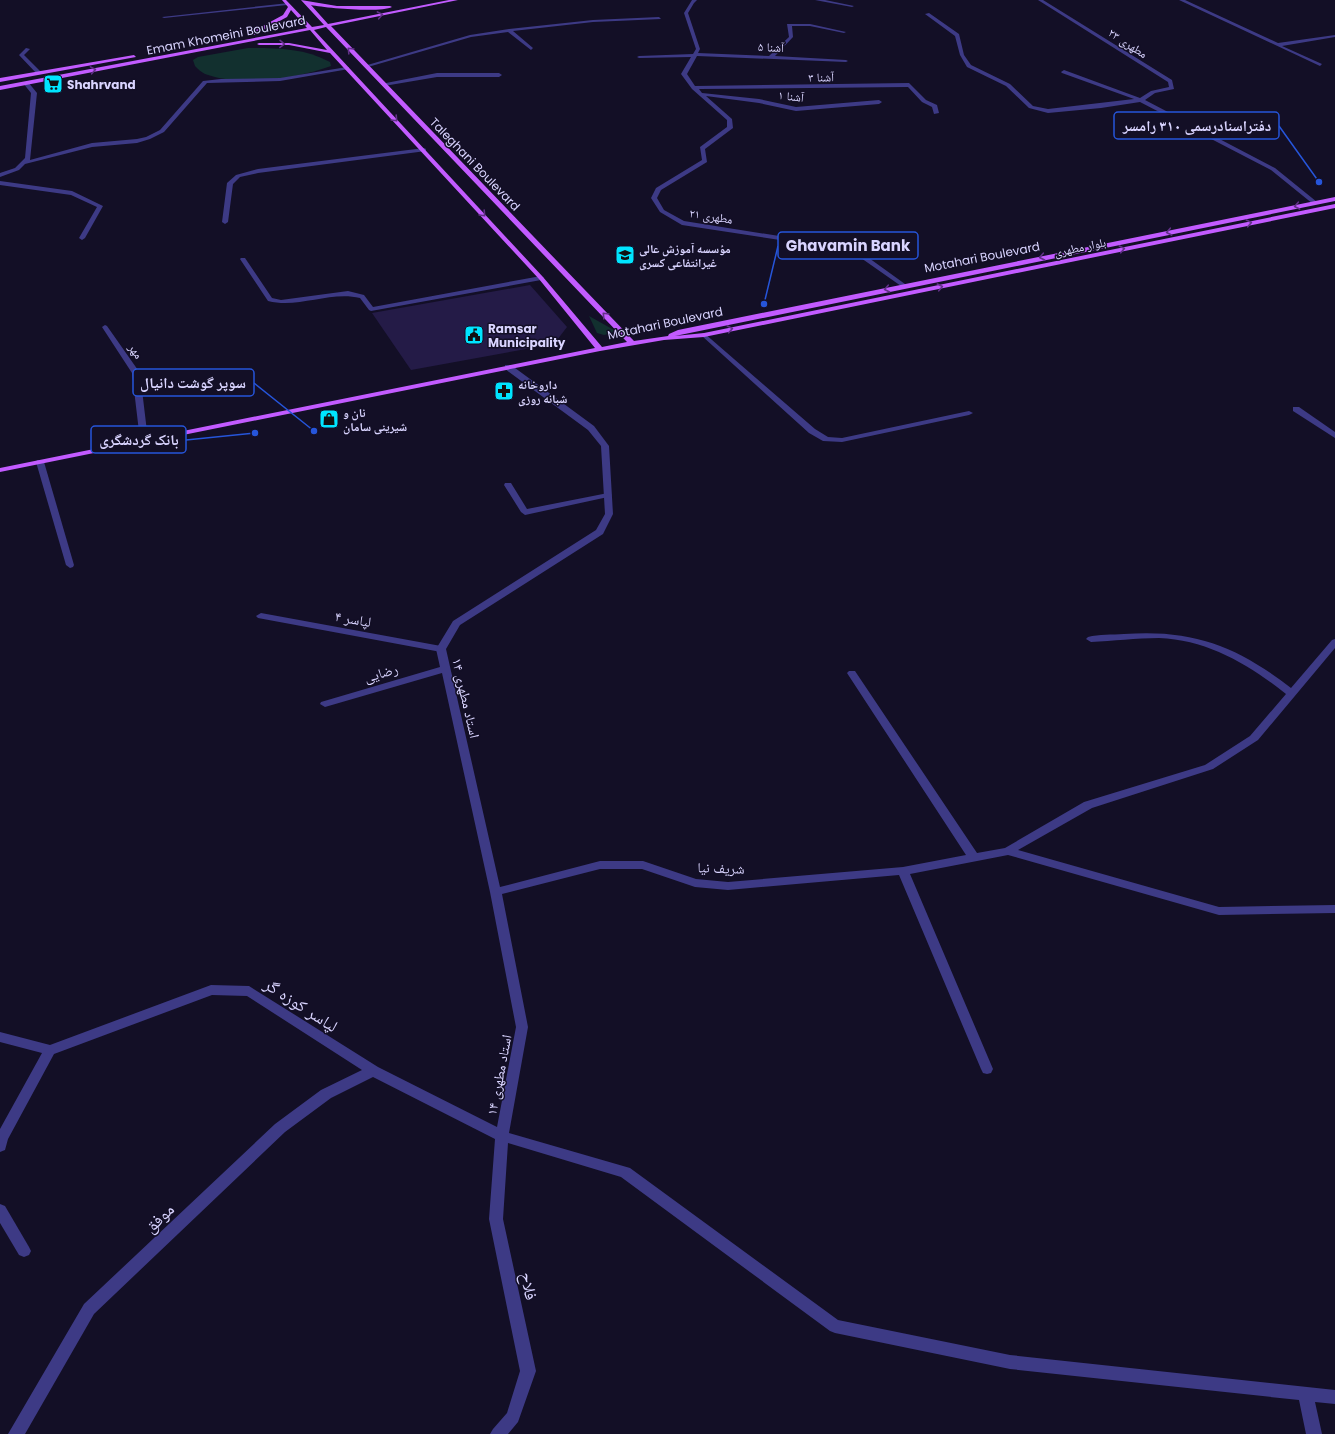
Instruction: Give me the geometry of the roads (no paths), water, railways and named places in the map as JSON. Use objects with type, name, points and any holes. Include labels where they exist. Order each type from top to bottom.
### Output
[{"type":"main road","name":"Emam Khomeini Boulevard","points":[[244,36],[306,24],[456,0]]},
{"type":"main road","name":"Taleghani Boulevard","points":[[304,2],[328,21],[366,66],[384,84],[399,104],[632,344]]},
{"type":"main road","points":[[304,2],[323,7],[343,9],[390,7]]},
{"type":"main road","name":"Taleghani Boulevard","points":[[287,4],[347,68],[386,106],[424,150],[542,278],[600,349]]},
{"type":"main road","points":[[252,34],[285,16],[287,4]]},
{"type":"main road","name":"Emam Khomeini Boulevard","points":[[0,88],[311,29],[328,21],[404,4]]},
{"type":"main road","points":[[229,45],[289,44],[332,52]]},
{"type":"main road","name":"Emam Khomeini Boulevard","points":[[0,80],[138,55]]},
{"type":"main road","points":[[20,76],[26,83]]},
{"type":"main road","name":"Motahari Boulevard","points":[[0,470],[508,367],[664,338],[678,332],[903,285],[1335,199]]},
{"type":"main road","name":"بلوار مطهری","points":[[664,338],[704,335],[1335,206]]},
{"type":"main road","points":[[766,314],[774,320]]},
{"type":"street","points":[[695,0],[692,2],[686,13],[696,53]]},
{"type":"street","points":[[817,0],[852,6]]},
{"type":"street","name":"مطهری ۲۳","points":[[1040,0],[1170,81],[1172,88],[1153,92],[1141,100]]},
{"type":"street","points":[[1181,0],[1320,65]]},
{"type":"street","points":[[164,17],[287,4]]},
{"type":"street","points":[[927,14],[957,35],[962,55],[969,66],[1008,85],[1031,107],[1048,110],[1100,106],[1141,100]]},
{"type":"street","points":[[366,66],[470,36],[509,30],[593,21],[658,18]]},
{"type":"street","points":[[771,57],[791,36],[789,26],[810,25],[844,32]]},
{"type":"street","points":[[509,30],[531,49]]},
{"type":"street","points":[[1277,45],[1335,36]]},
{"type":"street","points":[[28,49],[21,55],[39,73]]},
{"type":"street","name":"آشنا ۵","points":[[639,57],[696,53],[846,61]]},
{"type":"street","name":"مطهری ۲۱","points":[[696,53],[684,74],[694,88],[730,120],[730,128],[702,148],[705,161],[658,189],[654,198],[662,211],[682,223],[853,249],[903,285]]},
{"type":"street","points":[[23,163],[92,145],[136,141],[148,138],[162,131],[205,82],[215,80],[270,80],[298,77],[347,68]]},
{"type":"street","points":[[1064,72],[1141,100],[1273,169],[1316,203]]},
{"type":"street","points":[[384,84],[437,75],[499,75]]},
{"type":"street","points":[[0,175],[17,169],[28,158],[34,93],[26,83]]},
{"type":"street","name":"آشنا ۳","points":[[694,88],[909,85],[924,101],[935,106],[936,113]]},
{"type":"street","name":"آشنا ۱","points":[[701,94],[759,101],[796,108],[879,102]]},
{"type":"street","points":[[225,222],[230,183],[238,176],[258,171],[424,150]]},
{"type":"street","points":[[0,183],[72,193],[100,206],[82,238]]},
{"type":"street","points":[[243,259],[270,300],[281,302],[348,293],[362,296],[371,309],[542,278]]},
{"type":"street","name":"مهر","points":[[105,327],[136,373],[144,440]]},
{"type":"street","points":[[704,335],[812,431],[826,439],[842,440],[969,413]]},
{"type":"street","name":"استاد مطهری ۱۴","points":[[502,1136],[522,1027],[496,892],[441,649],[456,624],[600,532],[609,514],[606,446],[591,428],[508,367]]},
{"type":"street","points":[[1296,409],[1335,436]]},
{"type":"street","points":[[40,462],[70,565]]},
{"type":"street","points":[[508,485],[525,512],[608,495]]},
{"type":"street","name":"لپاسر ۴","points":[[261,616],[441,649]]},
{"type":"street","points":[[1091,639],[1165,636],[1192,640],[1211,645],[1241,657],[1263,671],[1292,694]]},
{"type":"street","points":[[1008,851],[1088,805],[1208,767],[1254,738],[1335,642]]},
{"type":"street","name":"رضایی","points":[[325,704],[445,669]]},
{"type":"street","points":[[852,673],[974,858]]},
{"type":"street","points":[[1008,851],[1219,911],[1335,909]]},
{"type":"street","name":"شریف نیا","points":[[496,892],[600,865],[643,864],[694,883],[728,886],[903,871],[1008,851]]},
{"type":"street","points":[[903,871],[987,1069]]},
{"type":"street","name":"لپاسر کوزه گر","points":[[50,1050],[211,990],[250,991],[373,1071],[502,1136],[626,1172],[835,1326],[1010,1362],[1335,1397]]},
{"type":"street","points":[[0,1037],[50,1050],[2,1138],[0,1146]]},
{"type":"street","name":"موفق","points":[[16,1434],[89,1309],[280,1128],[326,1094],[373,1071]]},
{"type":"street","name":"فلاح","points":[[498,1434],[513,1417],[528,1371],[496,1219],[502,1136]]},
{"type":"street","points":[[0,1210],[24,1251]]},
{"type":"street","points":[[1306,1395],[1314,1434]]},
{"type":"place","name":"Shahrvand","points":[[53,84]]},
{"type":"place","name":"دفتراسنادرسمی ۳۱۰ رامسر","points":[[1319,182]]},
{"type":"place","name":"مؤسسه آموزش عالی غیرانتفاعی کسری","points":[[625,255]]},
{"type":"place","name":"Ghavamin Bank","points":[[764,304]]},
{"type":"place","name":"Ramsar Municipality","points":[[474,335]]},
{"type":"place","name":"داروخانه شبانه روزی","points":[[504,391]]},
{"type":"place","name":"نان و شیرینی سامان","points":[[329,419]]},
{"type":"place","name":"سوپر گوشت دانیال","points":[[314,431]]},
{"type":"place","name":"بانک گردشگری","points":[[255,433]]}]
